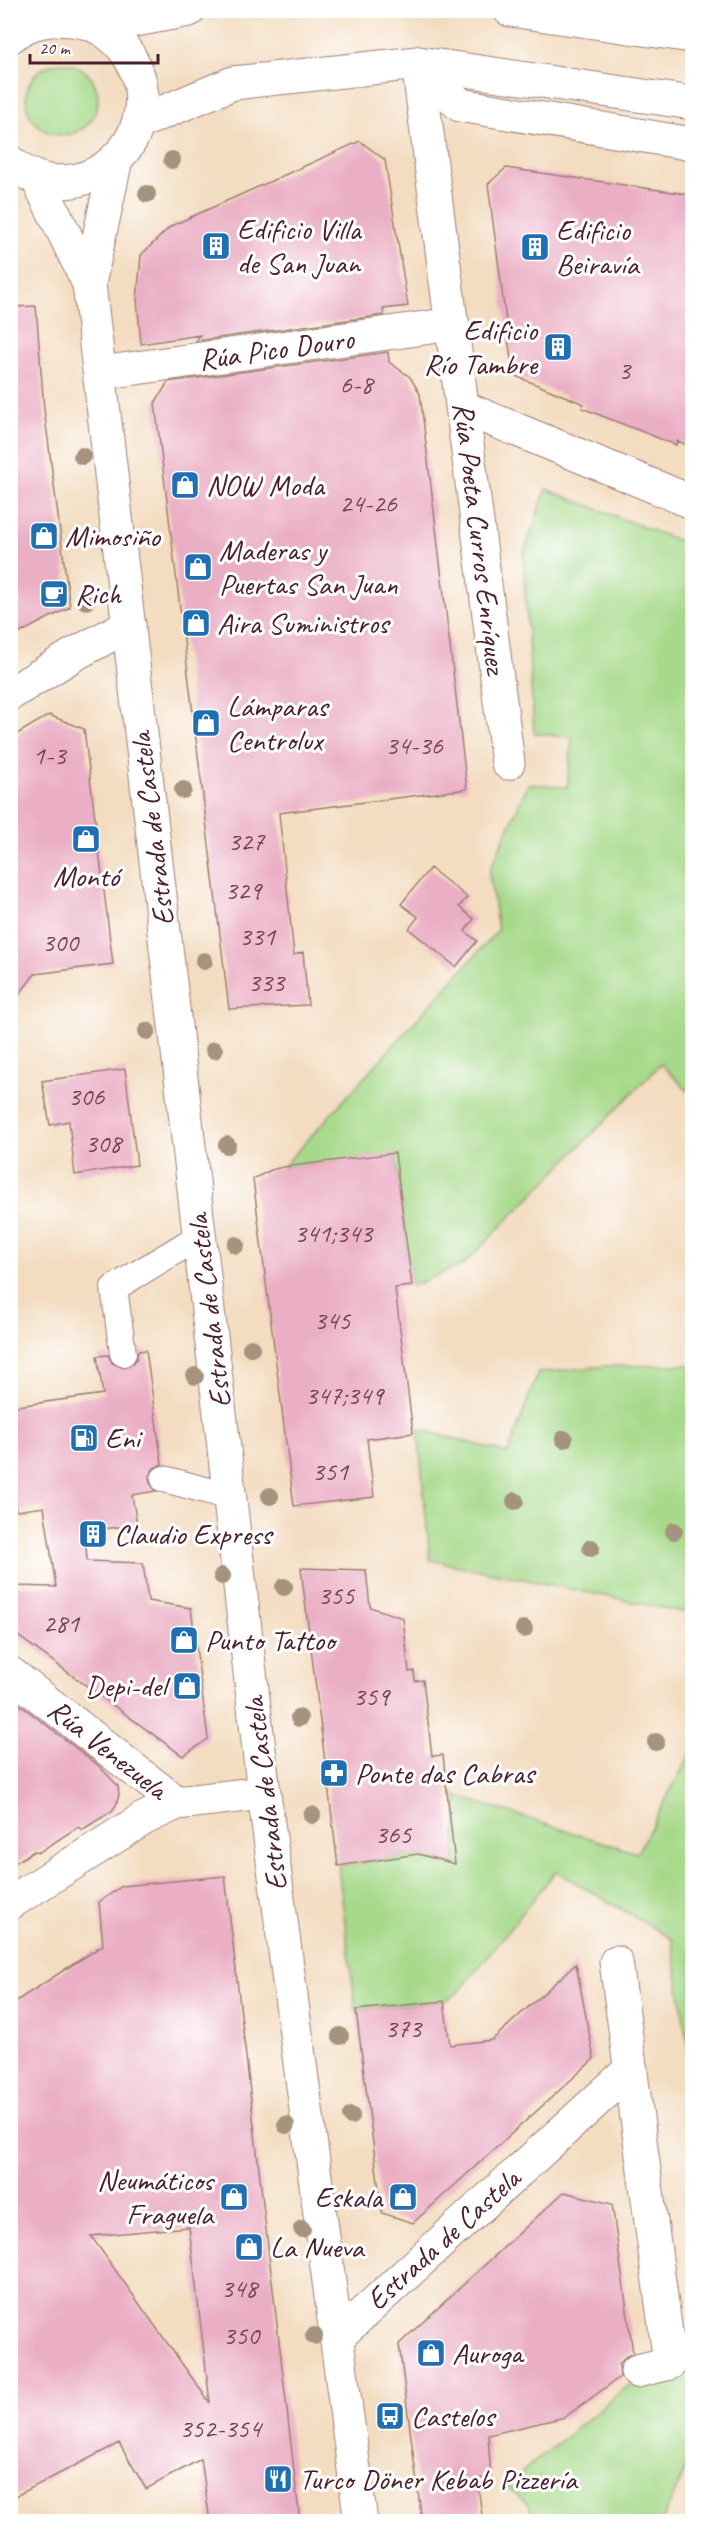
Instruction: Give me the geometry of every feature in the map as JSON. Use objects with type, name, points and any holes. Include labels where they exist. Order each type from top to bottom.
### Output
[{"type":"main road","points":[[98,27],[189,10]]},
{"type":"main road","points":[[510,10],[693,36]]},
{"type":"main road","points":[[10,37],[38,22],[63,18],[88,22],[121,44],[136,67],[142,94],[140,122],[131,142],[117,159],[99,172],[79,179],[58,182],[19,170]]},
{"type":"main road","points":[[140,122],[233,83],[418,63],[693,103]]},
{"type":"main road","points":[[418,63],[460,105],[693,144]]},
{"type":"main road","name":"Rúa Poeta Curros Enríquez","points":[[418,63],[508,763]]},
{"type":"main road","points":[[89,284],[117,159]]},
{"type":"main road","points":[[19,170],[89,284]]},
{"type":"main road","name":"Estrada de Castela","points":[[89,284],[264,1793],[361,2522]]},
{"type":"main road","name":"Rúa Pico Douro","points":[[100,373],[453,324]]},
{"type":"main road","points":[[464,408],[693,502]]},
{"type":"main road","points":[[10,694],[73,655],[129,626]]},
{"type":"main road","name":"Rúa Venezuela","points":[[10,1673],[177,1803]]},
{"type":"main road","points":[[10,1903],[143,1819],[177,1803],[264,1793]]},
{"type":"main road","points":[[616,1962],[670,2363],[637,2372]]},
{"type":"main road","name":"Estrada de Castela","points":[[336,2338],[631,2069]]},
{"type":"lane","points":[[123,1353],[114,1288],[200,1236]]},
{"type":"lane","points":[[164,1479],[231,1497]]},
{"type":"green space","points":[[69,63],[88,73],[96,85],[98,99],[96,113],[88,125],[76,133],[55,135],[36,125],[28,113],[26,92],[36,73],[48,65]]},
{"type":"green space","points":[[546,489],[692,546],[692,1095],[661,1064],[464,1264],[412,1286],[395,1154],[283,1167],[498,930],[489,872],[528,784],[567,787],[572,738],[534,733],[523,556]]},
{"type":"green space","points":[[692,1365],[692,1614],[430,1560],[418,1429],[508,1453],[538,1373],[606,1366]]},
{"type":"green space","points":[[692,1751],[692,2075],[672,1939],[556,1871],[459,1992],[444,2001],[356,2010],[338,1866],[418,1854],[455,1864],[457,1796],[637,1853]]},
{"type":"green space","points":[[692,2348],[692,2455],[662,2521],[536,2521],[529,2505],[505,2486],[648,2370],[683,2372]]},
{"type":"building","name":"Edificio Villa de San Juan","points":[[360,141],[385,160],[408,306],[383,309],[384,315],[196,341],[200,335],[141,344],[137,300],[141,255],[171,226]]},
{"type":"building","points":[[506,168],[693,195],[693,447],[677,441],[676,445],[582,408],[584,404],[513,375],[488,184]]},
{"type":"building","points":[[36,306],[44,409],[70,607],[10,638],[10,307]]},
{"type":"building","points":[[388,352],[389,362],[410,377],[420,394],[467,789],[279,813],[294,955],[303,952],[308,1005],[229,1009],[155,403],[168,382]]},
{"type":"building","points":[[49,715],[84,729],[113,964],[35,974],[10,1006],[10,738]]},
{"type":"building","points":[[430,868],[467,897],[459,907],[474,919],[465,931],[477,941],[456,967],[409,929],[418,917],[401,904]]},
{"type":"building","points":[[125,1069],[137,1165],[75,1175],[69,1121],[50,1125],[42,1081]]},
{"type":"building","points":[[395,1153],[412,1286],[395,1288],[413,1433],[367,1439],[374,1497],[294,1506],[253,1179],[283,1167]]},
{"type":"building","points":[[146,1350],[162,1464],[154,1468],[149,1476],[150,1483],[156,1491],[132,1495],[137,1525],[85,1531],[87,1561],[143,1563],[148,1601],[191,1608],[208,1739],[183,1756],[10,1630],[10,1586],[56,1587],[44,1507],[16,1511],[10,1469],[10,1407],[103,1394],[97,1356],[108,1355],[112,1363],[124,1368],[133,1364],[138,1351]]},
{"type":"building","points":[[301,1568],[366,1570],[370,1607],[403,1618],[409,1672],[414,1671],[415,1681],[423,1680],[432,1756],[443,1755],[455,1864],[418,1854],[338,1866]]},
{"type":"building","points":[[10,1697],[99,1766],[118,1786],[119,1795],[112,1811],[82,1830],[78,1827],[38,1853],[34,1851],[10,1866]]},
{"type":"building","points":[[225,1876],[300,2522],[210,2522],[201,2459],[146,2489],[119,2443],[10,2499],[10,2005],[103,1945],[99,1902],[122,1886]],"holes":[[[189,2227],[210,2403],[91,2236]]]},
{"type":"building","points":[[576,1964],[594,2059],[413,2223],[382,2213],[356,2010],[444,2001],[450,2045],[492,2040]]},
{"type":"building","points":[[564,2192],[612,2204],[633,2353],[625,2357],[619,2365],[620,2377],[565,2417],[488,2435],[491,2477],[477,2479],[483,2522],[422,2522],[399,2344]]},
{"type":"place","name":"Edificio Villa de San Juan","points":[[216,246]]},
{"type":"place","name":"Edificio Beiravía","points":[[535,247]]},
{"type":"place","name":"Edificio Río Tambre","points":[[558,347]]},
{"type":"place","name":"NOW Moda","points":[[185,485]]},
{"type":"place","name":"Mimosiño","points":[[44,536]]},
{"type":"place","name":"Maderas y Puertas San Juan","points":[[198,567]]},
{"type":"place","name":"Rich","points":[[54,594]]},
{"type":"place","name":"Aira Suministros","points":[[196,623]]},
{"type":"place","name":"Lámparas Centrolux","points":[[206,723]]},
{"type":"place","name":"Montó","points":[[86,839]]},
{"type":"place","name":"Eni","points":[[84,1438]]},
{"type":"place","name":"Claudio Express","points":[[93,1534]]},
{"type":"place","name":"Punto Tattoo","points":[[184,1640]]},
{"type":"place","name":"Depi-del","points":[[187,1686]]},
{"type":"place","name":"Ponte das Cabras","points":[[334,1773]]},
{"type":"place","name":"Neumáticos Fraguela","points":[[234,2197]]},
{"type":"place","name":"Eskala","points":[[403,2197]]},
{"type":"place","name":"La Nueva","points":[[249,2247]]},
{"type":"place","name":"Auroga","points":[[431,2353]]},
{"type":"place","name":"Castelos","points":[[390,2416]]},
{"type":"place","name":"Turco Döner Kebab Pizzería","points":[[278,2479]]}]
